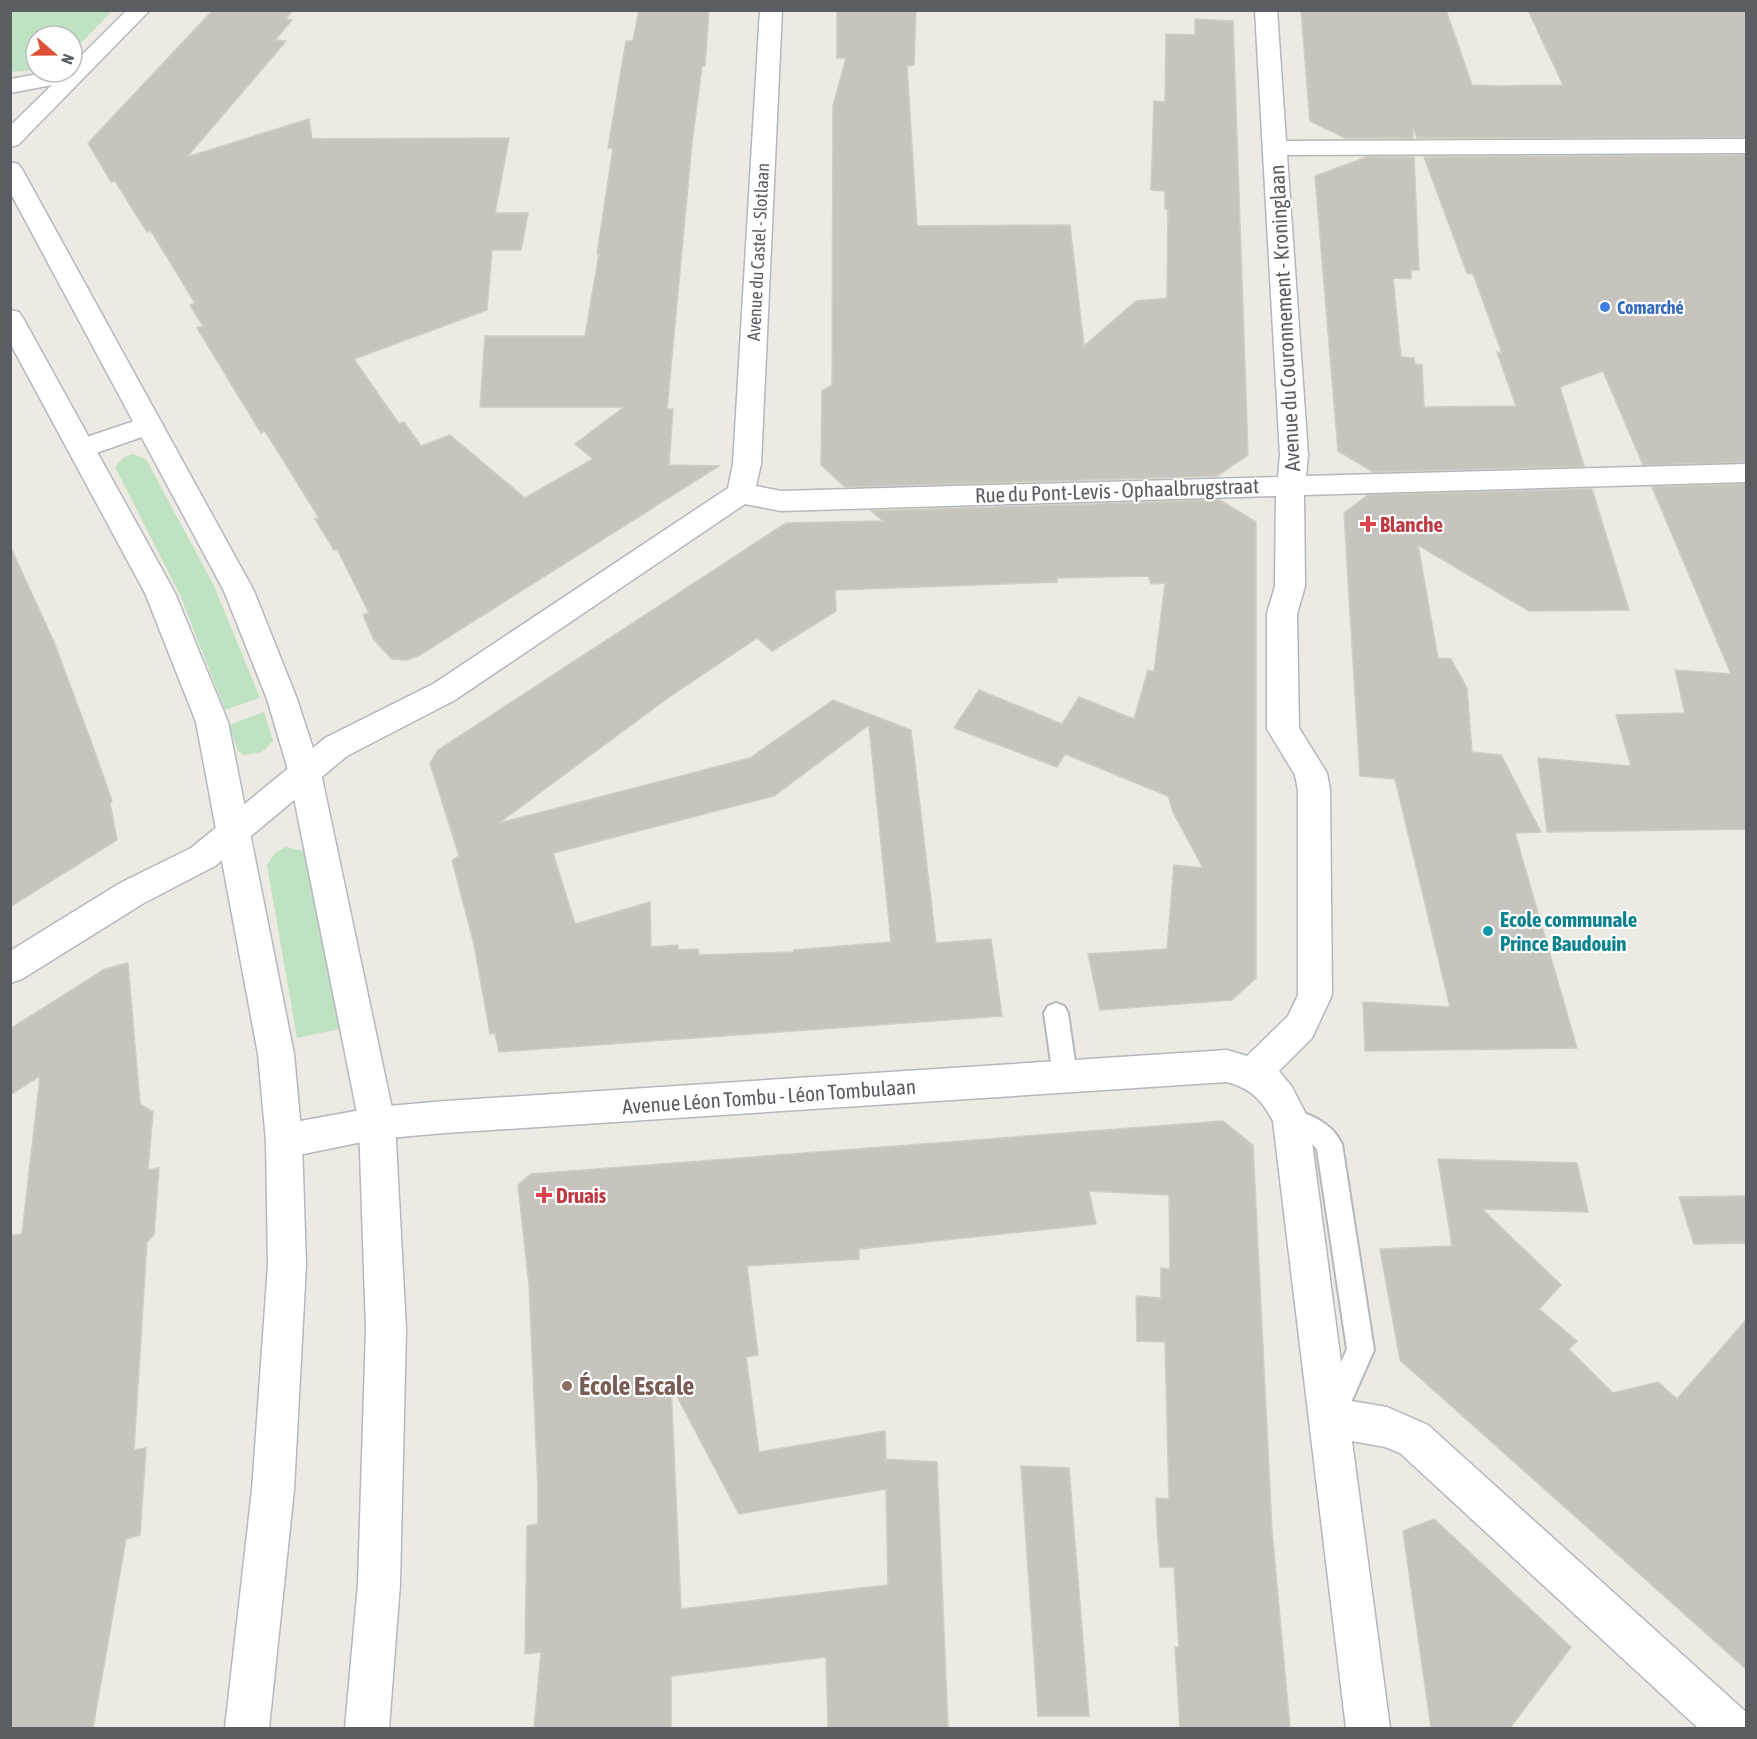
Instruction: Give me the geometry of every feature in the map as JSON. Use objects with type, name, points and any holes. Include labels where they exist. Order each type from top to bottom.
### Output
[{"type":"street","points":[[84,68],[140,10]]},
{"type":"street","name":"Avenue du Castel - Slotlaan","points":[[741,493],[747,464],[771,10]]},
{"type":"street","name":"Avenue du Couronnement - Kroninglaan","points":[[1255,1072],[1299,1027],[1315,995],[1314,790],[1311,773],[1283,729],[1282,614],[1290,586],[1291,485],[1294,456],[1266,10]]},
{"type":"street","points":[[10,86],[31,84]]},
{"type":"street","points":[[10,140],[68,84]]},
{"type":"street","points":[[1276,148],[1746,146]]},
{"type":"street","points":[[10,169],[239,591],[282,699],[305,773],[377,1124],[386,1329],[379,1584],[367,1728]]},
{"type":"street","points":[[10,318],[160,593],[212,722],[276,1053],[284,1141],[287,1265],[273,1490],[247,1728]]},
{"type":"street","points":[[82,449],[149,425]]},
{"type":"street","name":"Rue du Pont-Levis - Ophaalbrugstraat","points":[[741,493],[781,501],[1746,473]]},
{"type":"street","points":[[10,969],[132,893],[203,857],[336,747],[444,692],[741,493]]},
{"type":"street","name":"Avenue Léon Tombu - Léon Tombulaan","points":[[284,1141],[377,1124],[457,1116],[1227,1066],[1255,1072]]},
{"type":"street","points":[[1255,1072],[1278,1094],[1291,1120],[1324,1228],[1330,1417],[1368,1728]]},
{"type":"street","points":[[1330,1417],[1386,1426],[1414,1439],[1730,1728]]},
{"type":"lane","points":[[1056,1013],[1065,1077]]},
{"type":"green space","points":[[11,10],[112,10],[84,40],[84,24],[24,24],[24,71],[13,72],[10,63]]},
{"type":"green space","points":[[133,454],[146,459],[214,586],[260,698],[225,710],[180,595],[115,467],[124,457]]},
{"type":"green space","points":[[264,712],[273,741],[262,752],[243,755],[238,751],[229,725]]},
{"type":"green space","points":[[286,847],[304,851],[307,857],[339,1029],[297,1038],[267,865],[275,853]]},
{"type":"building","points":[[213,10],[293,10],[286,19],[292,20],[275,40],[286,41],[187,157],[309,119],[312,139],[509,138],[495,213],[528,213],[521,250],[492,250],[487,310],[354,359],[399,424],[404,422],[421,446],[450,435],[525,498],[593,459],[575,444],[624,407],[480,407],[485,336],[585,336],[613,148],[608,148],[626,41],[633,41],[639,10],[709,10],[705,66],[702,66],[692,143],[667,409],[673,409],[669,465],[719,466],[420,655],[407,660],[392,659],[374,640],[363,615],[369,613],[337,549],[334,550],[315,519],[319,518],[265,431],[261,433],[197,328],[203,326],[190,305],[195,303],[151,231],[147,232],[115,181],[111,182],[88,143]]},
{"type":"building","points":[[837,10],[916,10],[914,65],[907,66],[917,226],[1070,225],[1084,346],[1136,301],[1167,298],[1168,210],[1165,209],[1165,191],[1151,190],[1154,101],[1165,102],[1166,34],[1195,35],[1195,19],[1233,21],[1248,455],[1217,476],[845,487],[821,465],[822,391],[832,385],[833,106],[846,58],[837,58]]},
{"type":"building","points":[[1301,10],[1446,10],[1472,85],[1499,86],[1563,85],[1528,10],[1746,10],[1746,137],[1417,138],[1413,127],[1413,138],[1345,138],[1310,121]]},
{"type":"building","points":[[1746,155],[1746,462],[1643,465],[1603,371],[1560,387],[1584,466],[1373,472],[1338,451],[1315,176],[1367,157],[1414,157],[1419,270],[1411,270],[1411,279],[1393,278],[1401,357],[1414,358],[1415,364],[1422,365],[1424,407],[1516,406],[1497,352],[1502,353],[1473,274],[1467,273],[1424,157]]},
{"type":"building","points":[[1746,484],[1746,829],[1547,832],[1538,758],[1631,766],[1616,715],[1685,713],[1675,670],[1731,674],[1652,487]]},
{"type":"building","points":[[1592,489],[1629,610],[1529,611],[1418,545],[1438,658],[1451,659],[1467,688],[1472,752],[1501,755],[1541,832],[1515,833],[1577,1048],[1365,1051],[1363,1002],[1450,1007],[1395,779],[1360,776],[1344,513],[1368,495]]},
{"type":"building","points":[[1220,500],[1256,522],[1256,978],[1232,1000],[1100,1010],[1088,954],[1167,949],[1174,865],[1203,868],[1173,812],[1168,796],[1065,754],[1057,767],[954,728],[979,690],[1062,724],[1079,697],[1134,719],[1148,670],[1154,672],[1165,583],[1151,584],[1149,576],[1057,578],[1057,582],[835,590],[836,611],[772,651],[757,638],[669,697],[499,823],[750,758],[833,700],[911,730],[936,943],[991,939],[1002,1016],[499,1052],[495,1033],[490,1034],[474,944],[452,860],[459,856],[430,763],[438,750],[786,523],[883,521],[871,511]],"holes":[[[869,725],[891,942],[794,950],[794,952],[699,955],[698,949],[678,950],[678,945],[651,947],[650,902],[575,924],[553,853],[774,796]]]},
{"type":"building","points":[[10,546],[54,642],[92,744],[112,801],[110,803],[117,840],[10,907]]},
{"type":"building","points":[[128,963],[140,1104],[153,1112],[148,1170],[159,1168],[154,1235],[147,1242],[134,1450],[146,1448],[140,1535],[126,1539],[93,1728],[10,1728],[10,1236],[22,1234],[40,1076],[10,1095],[10,1029],[105,969]]},
{"type":"building","points":[[1223,1121],[1253,1145],[1272,1531],[1290,1728],[1180,1728],[1175,1647],[1179,1648],[1174,1567],[1160,1567],[1157,1527],[1156,1498],[1169,1499],[1165,1342],[1137,1341],[1136,1296],[1161,1298],[1161,1268],[1170,1269],[1169,1195],[1089,1191],[1096,1224],[859,1249],[859,1259],[747,1266],[758,1355],[746,1357],[759,1452],[885,1431],[886,1463],[886,1459],[937,1462],[948,1728],[828,1728],[826,1657],[671,1676],[671,1728],[534,1728],[541,1652],[525,1654],[527,1526],[538,1524],[538,1488],[529,1285],[518,1185],[531,1174]],"holes":[[[671,1385],[739,1514],[886,1489],[888,1585],[681,1609]]]},
{"type":"building","points":[[1438,1159],[1577,1163],[1588,1212],[1482,1209],[1561,1285],[1539,1309],[1577,1341],[1569,1349],[1613,1393],[1658,1382],[1677,1399],[1746,1320],[1746,1669],[1400,1360],[1380,1249],[1452,1246]]},
{"type":"building","points":[[1746,1196],[1746,1243],[1694,1244],[1679,1197]]},
{"type":"building","points":[[1021,1466],[1069,1468],[1089,1716],[1038,1716]]},
{"type":"building","points":[[1434,1519],[1571,1647],[1510,1728],[1431,1728],[1403,1531]]},
{"type":"place","name":"Comarché","points":[[1605,307]]},
{"type":"place","name":"Blanche","points":[[1368,524]]},
{"type":"place","name":"Ecole communale Prince Baudouin","points":[[1488,931]]},
{"type":"place","name":"Druais","points":[[544,1195]]},
{"type":"place","name":"École Escale","points":[[567,1386]]}]
